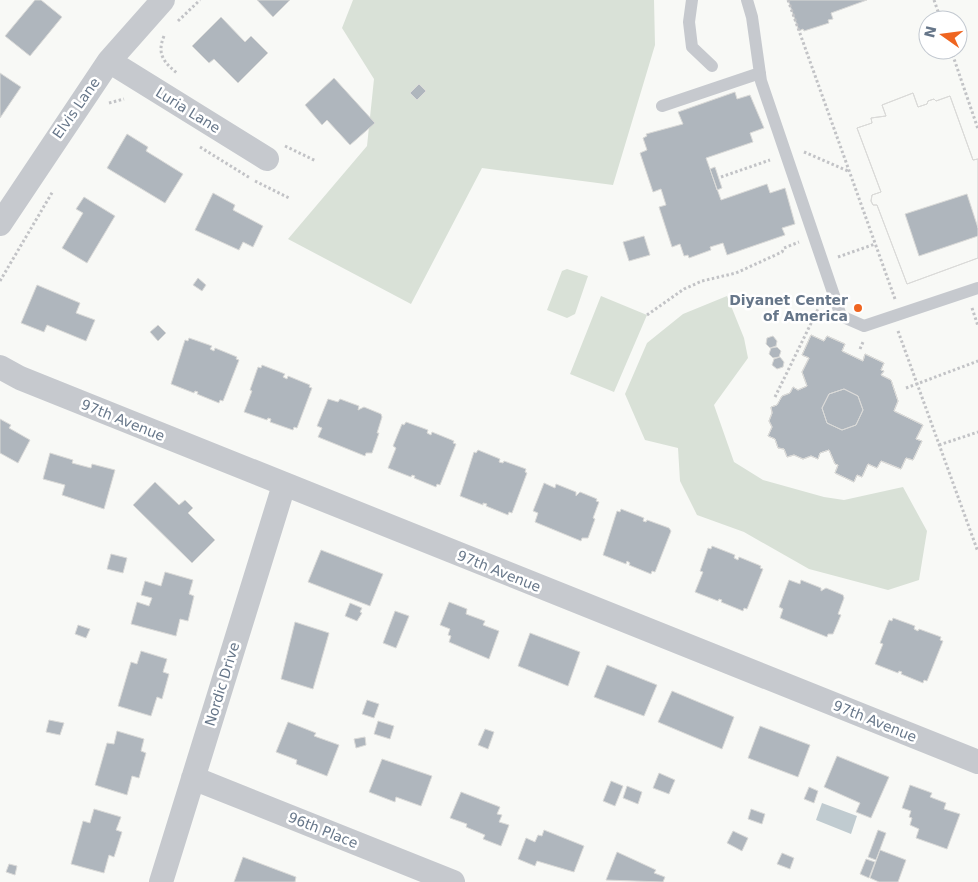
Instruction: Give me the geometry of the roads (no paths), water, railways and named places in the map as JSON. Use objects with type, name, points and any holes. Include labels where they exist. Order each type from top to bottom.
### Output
[{"type":"street","name":"Elvis Lane","points":[[0,224],[109,61],[162,0]]},
{"type":"street","name":"Luria Lane","points":[[109,61],[275,152]]},
{"type":"street","name":"97th Avenue","points":[[0,366],[20,378],[284,485],[978,762]]},
{"type":"street","name":"Nordic Drive","points":[[161,882],[284,485]]},
{"type":"street","name":"96th Place","points":[[193,778],[453,882]]},
{"type":"lane","points":[[692,0],[688,22],[692,47],[712,66]]},
{"type":"lane","points":[[747,0],[752,17],[760,73],[841,316],[864,326],[978,288]]},
{"type":"lane","points":[[662,106],[760,73]]},
{"type":"place","name":"Diyanet Center of America","points":[[858,308]]}]
